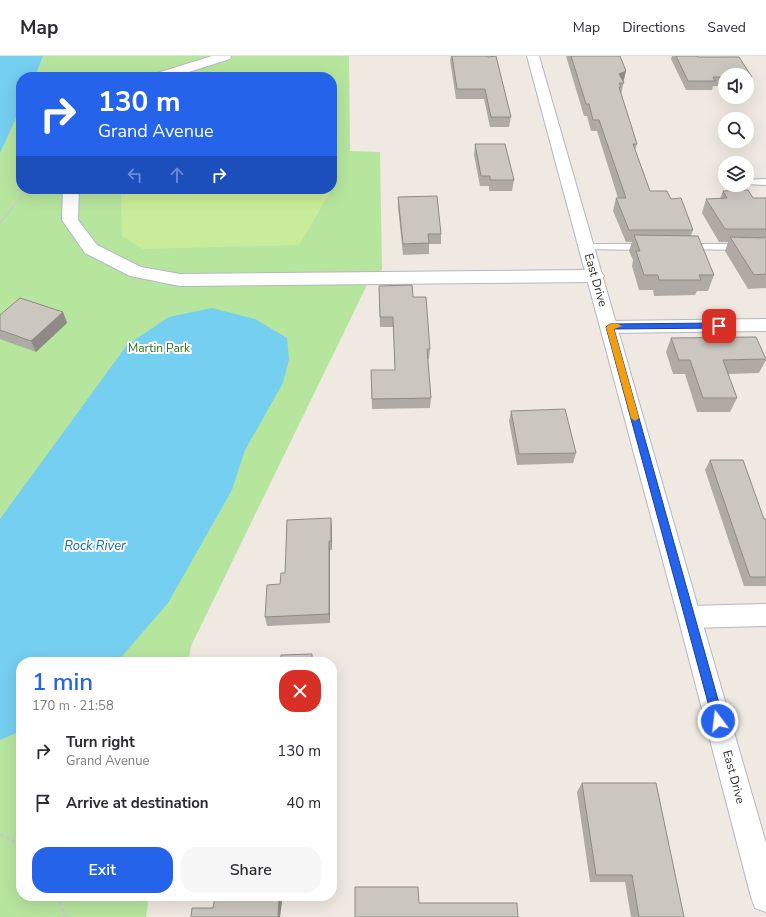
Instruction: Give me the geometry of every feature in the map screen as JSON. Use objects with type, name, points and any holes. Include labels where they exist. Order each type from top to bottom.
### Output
[{"type":"street","points":[[174,72],[224,56]]},
{"type":"street","name":"East Drive","points":[[533,56],[610,327],[766,897]]},
{"type":"street","points":[[71,194],[70,220],[91,249],[136,272],[180,280],[595,276]]},
{"type":"street","points":[[610,327],[766,325]]},
{"type":"street","points":[[690,617],[766,615]]},
{"type":"lane","points":[[754,182],[766,182]]},
{"type":"lane","points":[[587,247],[657,247]]},
{"type":"lane","points":[[672,247],[750,247]]},
{"type":"path","points":[[46,72],[48,56]]},
{"type":"path","points":[[0,223],[23,194]]},
{"type":"path","points":[[0,834],[16,842]]},
{"type":"path","points":[[60,901],[65,917]]},
{"type":"green space","name":"Martin Park","points":[[35,56],[349,56],[350,151],[380,152],[382,269],[367,285],[191,646],[189,657],[16,657],[16,901],[148,901],[146,917],[0,917],[0,141],[16,106],[16,194],[337,194],[337,72],[30,72]]},
{"type":"green space","points":[[121,194],[329,194],[299,245],[143,249],[122,236]]},
{"type":"water","points":[[0,56],[43,56],[37,72],[16,72],[16,118],[0,153]]},
{"type":"water","name":"Rock River","points":[[212,308],[255,319],[287,338],[289,359],[283,383],[245,450],[232,490],[168,603],[121,657],[16,657],[16,733],[0,740],[0,519],[127,345],[169,317]]},
{"type":"building","points":[[452,56],[496,56],[511,117],[491,117],[485,89],[457,89]]},
{"type":"building","points":[[571,56],[620,56],[626,71],[619,74],[624,83],[619,83],[621,87],[619,87],[637,144],[633,144],[650,191],[667,191],[671,199],[681,198],[693,230],[629,230],[616,198],[626,198],[599,120],[593,120],[589,104],[586,104]]},
{"type":"building","points":[[676,56],[739,57],[746,68],[718,68],[718,77],[713,77],[715,81],[688,81]]},
{"type":"building","points":[[475,144],[505,144],[514,180],[490,180],[490,176],[481,176]]},
{"type":"building","points":[[724,192],[749,192],[753,198],[766,198],[766,230],[725,229],[706,199],[727,198]]},
{"type":"building","points":[[437,196],[441,234],[428,234],[429,243],[403,244],[398,197]]},
{"type":"building","points":[[634,235],[698,236],[714,275],[699,275],[701,280],[659,280],[658,275],[644,275],[636,251],[640,251]]},
{"type":"building","points":[[766,236],[766,274],[754,275],[730,237],[764,238]]},
{"type":"building","points":[[412,285],[413,297],[426,297],[430,349],[427,349],[431,398],[372,399],[371,370],[395,370],[393,317],[380,317],[379,286]]},
{"type":"building","points":[[20,298],[63,312],[31,341],[0,330],[0,315]]},
{"type":"building","points":[[756,337],[766,359],[723,360],[737,398],[703,398],[690,360],[679,360],[671,338]]},
{"type":"building","points":[[565,409],[576,453],[519,454],[511,411]]},
{"type":"building","points":[[710,460],[743,460],[764,519],[766,519],[766,577],[750,577]]},
{"type":"building","points":[[331,518],[331,541],[329,541],[329,614],[265,617],[267,585],[280,584],[281,573],[285,573],[287,520]]},
{"type":"building","points":[[312,654],[312,657],[281,657],[281,655]]},
{"type":"building","points":[[582,783],[656,783],[684,917],[639,917],[632,875],[596,875]]},
{"type":"building","points":[[355,887],[418,887],[419,903],[517,903],[518,917],[355,917]]},
{"type":"building","points":[[214,901],[279,901],[278,917],[191,917],[192,908],[213,908]]},
{"type":"slow traffic","points":[[618,326],[610,327],[635,418]]},
{"type":"route","points":[[718,721],[610,327],[719,326]]}]
